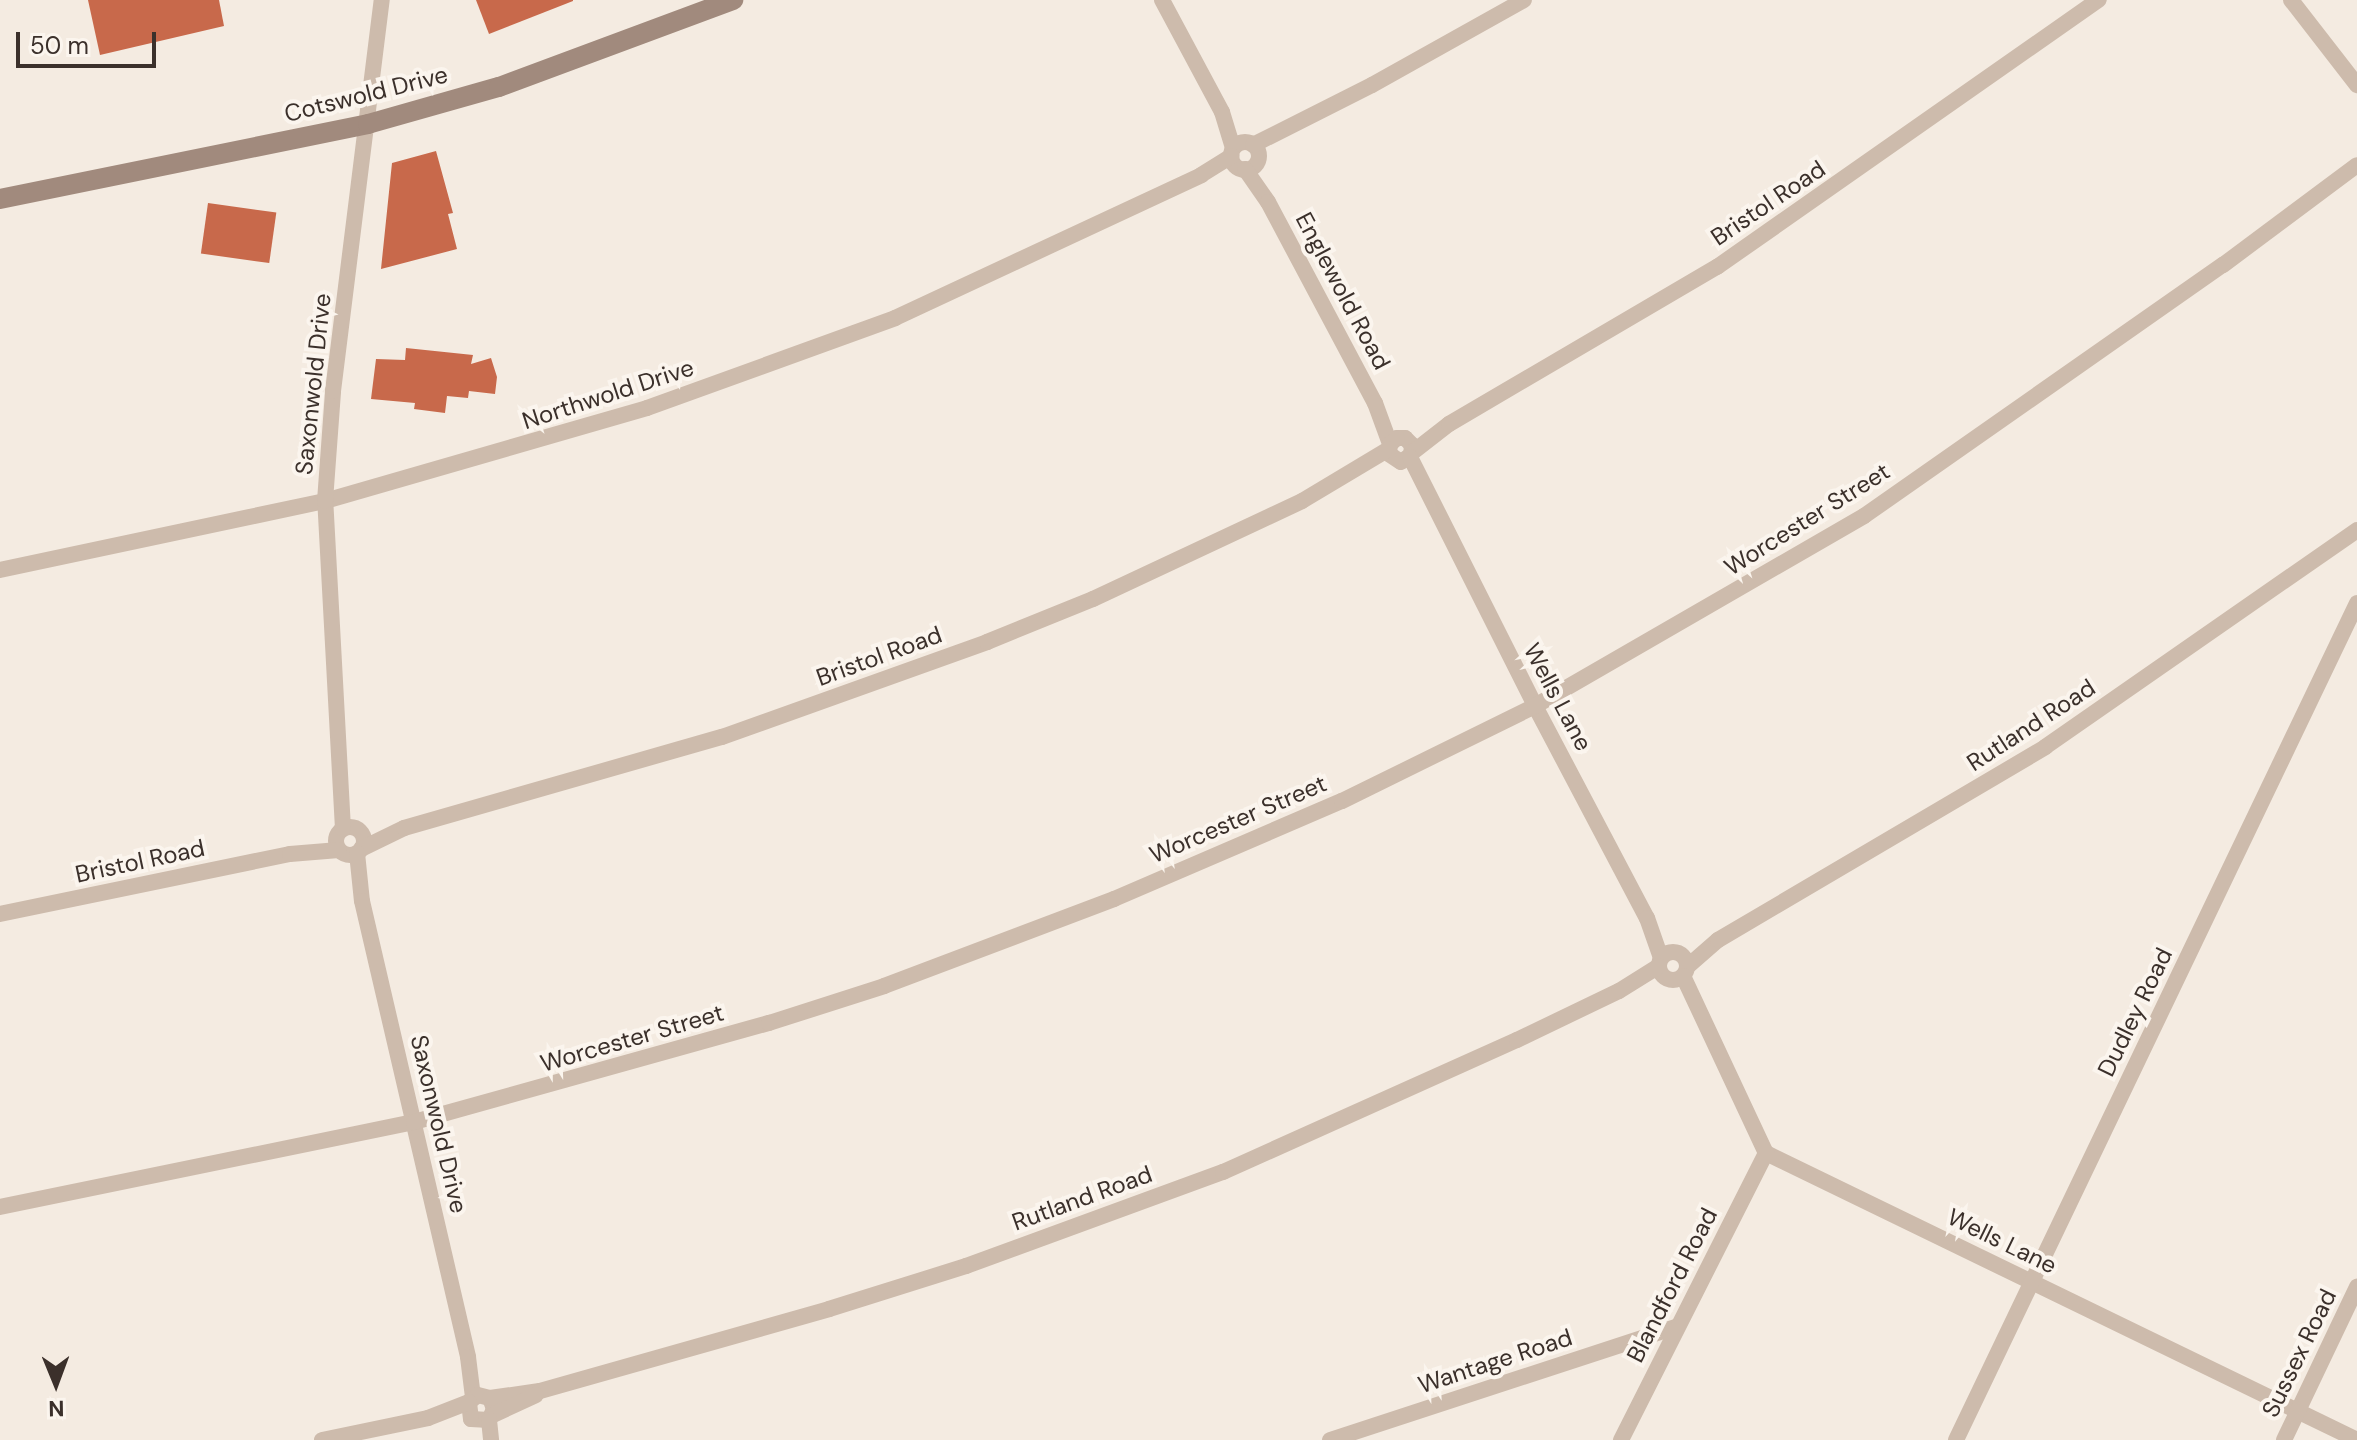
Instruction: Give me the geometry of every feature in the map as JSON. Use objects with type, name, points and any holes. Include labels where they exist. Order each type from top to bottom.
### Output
[{"type":"main road","name":"Cotswold Drive","points":[[0,199],[368,124],[499,87],[733,0]]},
{"type":"street","name":"Saxonwold Drive","points":[[382,0],[333,391],[325,501],[340,774],[353,886],[362,901],[468,1357],[491,1440]]},
{"type":"street","name":"Englewold Road","points":[[1162,0],[1401,450]]},
{"type":"street","name":"Northwold Drive","points":[[0,570],[325,501],[571,432],[819,348],[965,287],[1244,156],[1524,0]]},
{"type":"street","name":"Bristol Road","points":[[0,914],[290,854],[305,845],[350,841],[404,828],[722,737],[889,679],[1093,599],[1401,450],[1717,267],[2099,0]]},
{"type":"street","points":[[2291,0],[2357,85]]},
{"type":"street","name":"Worcester Street","points":[[0,1207],[414,1122],[664,1055],[884,986],[1114,899],[1342,801],[1535,706],[1864,516],[2223,265],[2357,165]]},
{"type":"street","name":"Wells Lane","points":[[1401,450],[1698,1013],[1766,1153],[2357,1440]]},
{"type":"street","name":"Rutland Road","points":[[322,1440],[481,1408],[966,1266],[1209,1177],[1673,966],[2045,747],[2357,530]]},
{"type":"street","name":"Dudley Road","points":[[1956,1440],[2357,603]]},
{"type":"street","name":"Blandford Road","points":[[1621,1440],[1766,1153]]},
{"type":"street","name":"Sussex Road","points":[[2284,1440],[2357,1287]]},
{"type":"street","name":"Wantage Road","points":[[1330,1440],[1676,1327]]},
{"type":"street","name":"Saxonwold Drive","points":[[481,1408],[482,1440]]},
{"type":"building","points":[[88,0],[219,0],[224,26],[100,55]]},
{"type":"building","points":[[476,0],[573,0],[573,1],[489,34]]},
{"type":"building","points":[[436,151],[453,213],[448,214],[457,249],[381,269],[392,163]]},
{"type":"building","points":[[208,203],[276,213],[269,263],[201,254]]},
{"type":"building","points":[[406,348],[473,355],[471,364],[491,358],[497,377],[495,394],[469,391],[468,398],[447,396],[445,413],[414,409],[415,403],[371,399],[376,359],[405,360]]}]
